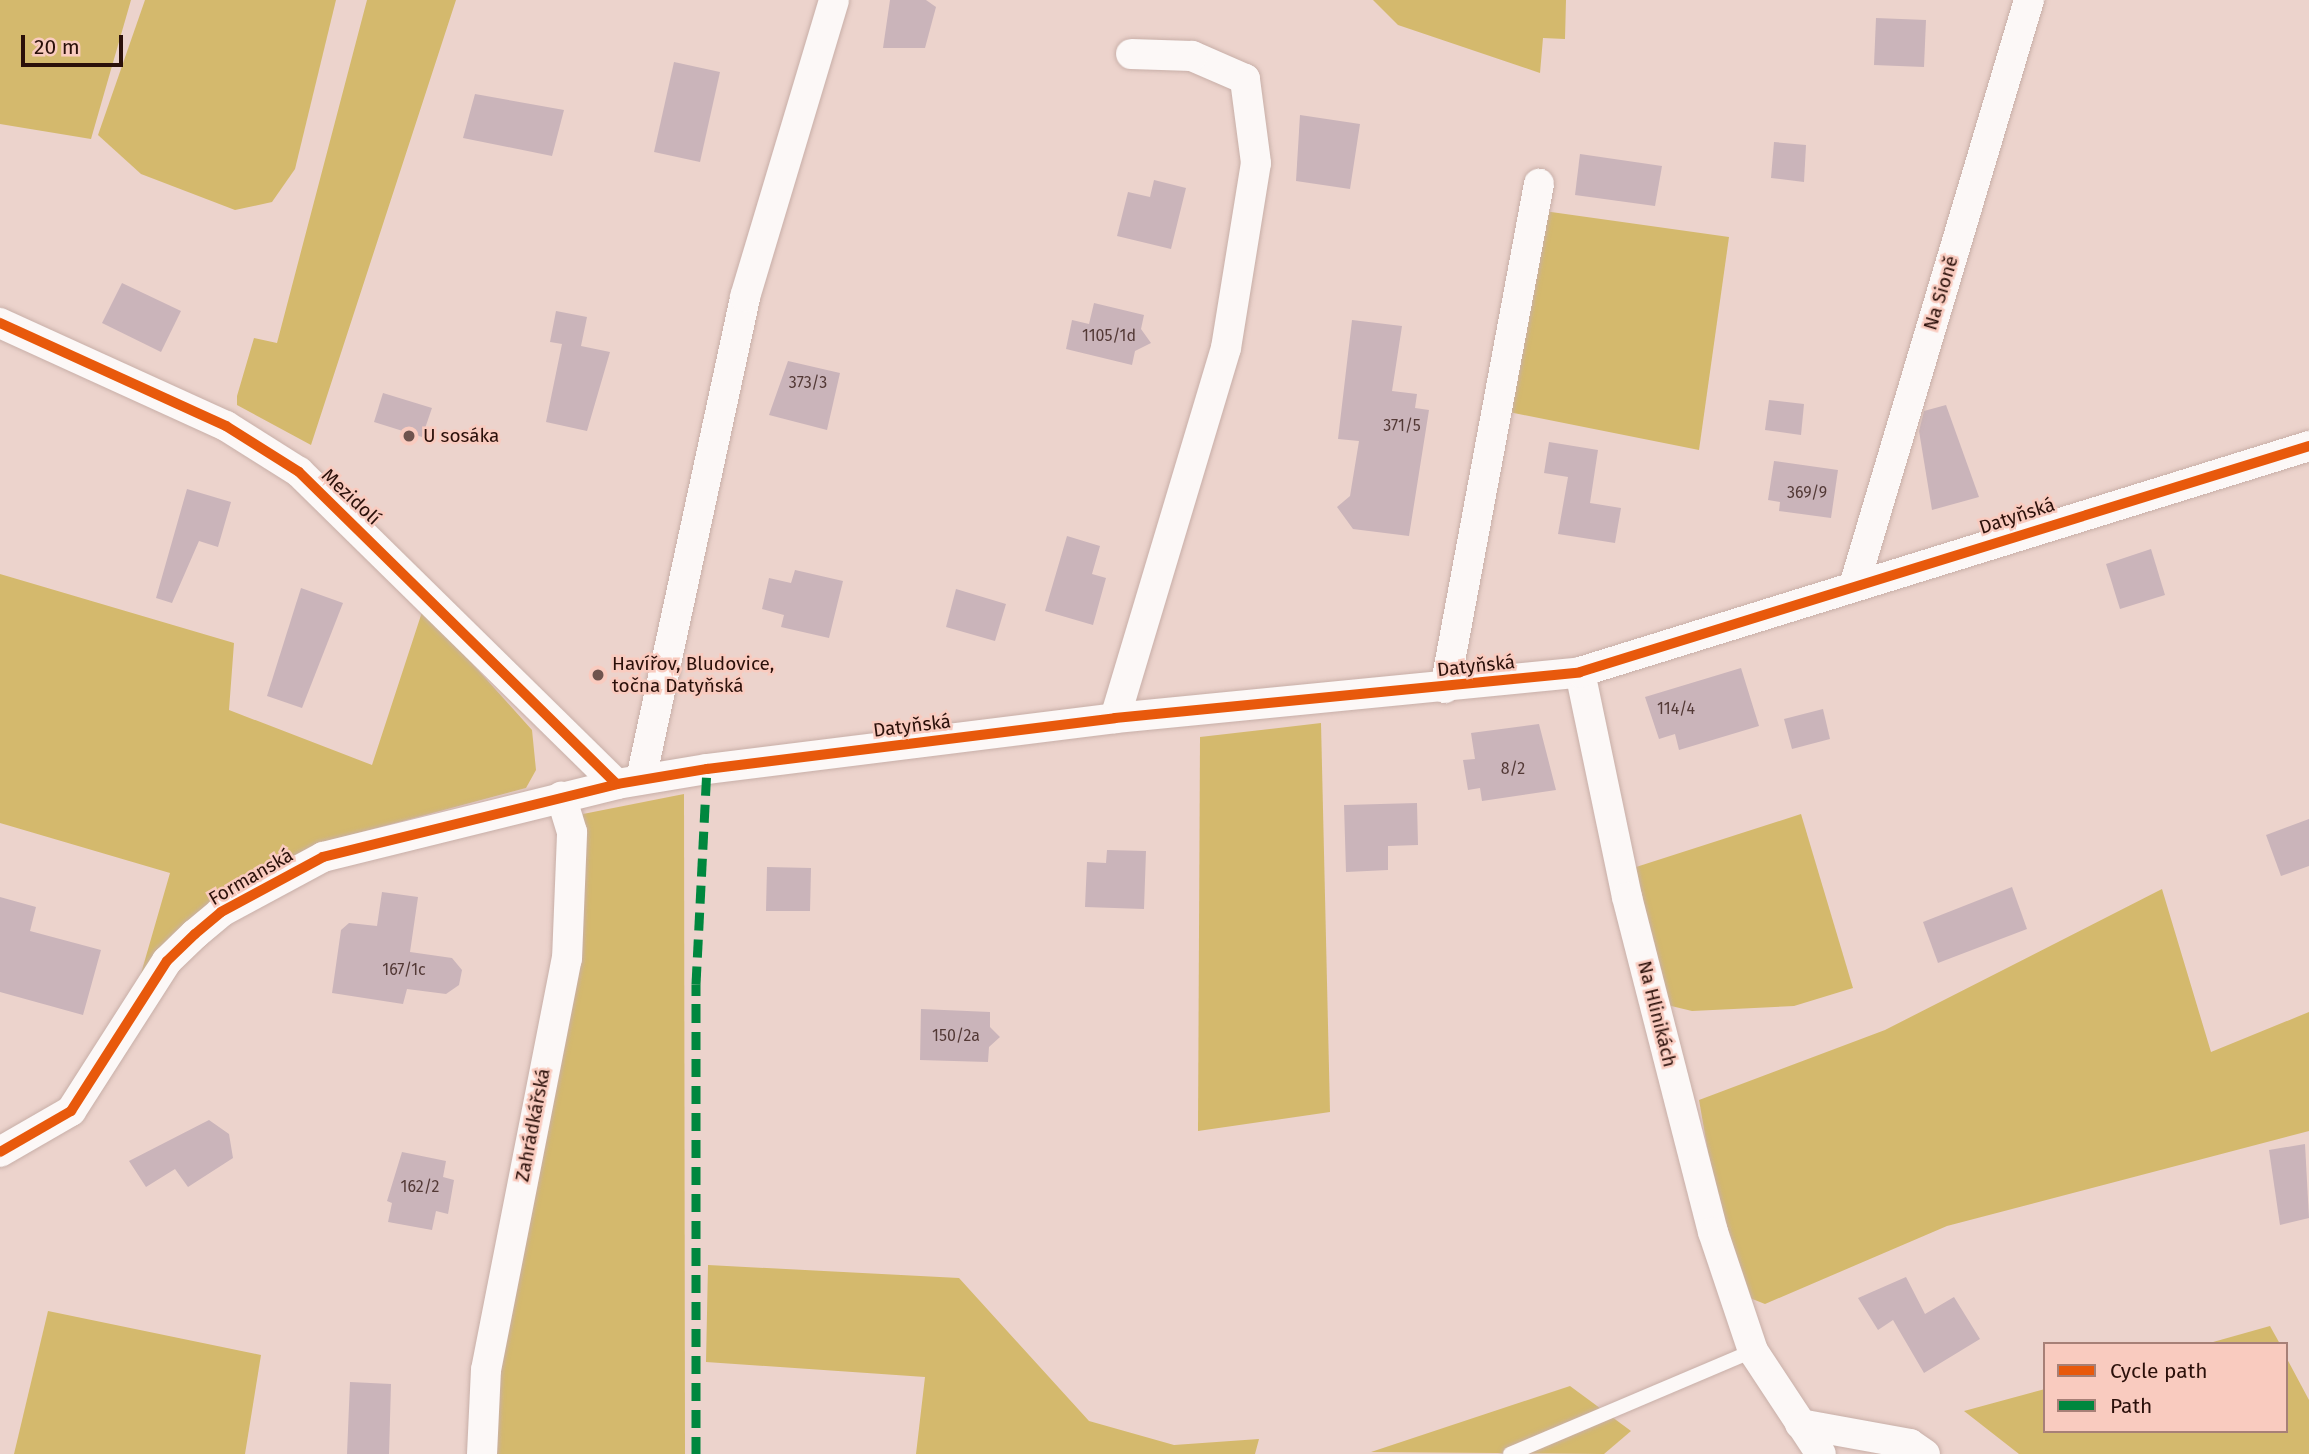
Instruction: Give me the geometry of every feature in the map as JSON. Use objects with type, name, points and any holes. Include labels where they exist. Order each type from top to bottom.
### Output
[{"type":"street","points":[[629,781],[745,297],[834,0]]},
{"type":"street","name":"Na Sioně","points":[[1854,586],[2029,0]]},
{"type":"street","points":[[1115,718],[1226,348],[1256,163],[1245,79],[1192,56],[1131,54]]},
{"type":"street","name":"Datyňská","points":[[1445,688],[1539,184]]},
{"type":"street","name":"Mezidolí","points":[[0,323],[226,426],[299,472],[629,781]]},
{"type":"street","name":"Datyňská","points":[[629,781],[1115,718],[1445,688],[1580,672],[2309,446]]},
{"type":"street","name":"Na Hlinikách","points":[[1580,672],[1627,897],[1713,1232],[1753,1351],[1821,1454]]},
{"type":"street","name":"Formanská","points":[[0,1152],[71,1111],[167,961],[221,912],[323,857],[629,781]]},
{"type":"street","name":"Zahrádkářská","points":[[482,1454],[486,1370],[567,958],[572,832],[561,797]]},
{"type":"street","points":[[1800,1424],[1910,1444],[1925,1454]]},
{"type":"lane","points":[[1510,1454],[1753,1351]]},
{"type":"shaded area","points":[[0,0],[131,0],[91,139],[0,124]]},
{"type":"shaded area","points":[[145,0],[336,0],[295,169],[272,202],[235,210],[141,174],[98,135]]},
{"type":"shaded area","points":[[367,0],[456,0],[311,445],[237,405],[237,396],[254,338],[277,343]]},
{"type":"shaded area","points":[[1373,0],[1566,0],[1565,39],[1543,38],[1540,73],[1398,25]]},
{"type":"shaded area","points":[[1544,211],[1729,237],[1699,450],[1509,412]]},
{"type":"shaded area","points":[[0,574],[234,643],[229,710],[372,765],[423,609],[532,730],[536,770],[526,788],[317,844],[235,886],[173,934],[140,977],[170,873],[0,823]]},
{"type":"shaded area","points":[[1321,723],[1330,1112],[1198,1131],[1200,737]]},
{"type":"shaded area","points":[[684,794],[685,1454],[493,1454],[499,1372],[583,814]]},
{"type":"shaded area","points":[[1801,814],[1853,988],[1794,1006],[1692,1011],[1663,1004],[1633,868]]},
{"type":"shaded area","points":[[2162,889],[2211,1052],[2309,1012],[2309,1131],[1947,1226],[1765,1304],[1732,1291],[1699,1100],[1885,1030]]},
{"type":"shaded area","points":[[708,1265],[959,1278],[1089,1421],[1174,1445],[1259,1439],[1255,1454],[916,1454],[925,1377],[706,1362]]},
{"type":"shaded area","points":[[48,1311],[261,1355],[245,1454],[14,1454]]},
{"type":"shaded area","points":[[2270,1326],[2279,1342],[2213,1342]]},
{"type":"shaded area","points":[[2288,1361],[2309,1400],[2309,1454],[2019,1454],[1964,1411],[2043,1390],[2043,1433],[2288,1433]]},
{"type":"shaded area","points":[[1570,1386],[1631,1431],[1604,1454],[1371,1452]]},
{"type":"building","points":[[890,0],[926,0],[936,7],[925,48],[883,48]]},
{"type":"building","points":[[1876,18],[1926,20],[1924,67],[1874,65]]},
{"type":"building","points":[[674,62],[720,72],[700,162],[654,152]]},
{"type":"building","points":[[475,94],[564,110],[552,156],[463,138]]},
{"type":"building","points":[[1300,115],[1360,124],[1350,189],[1296,181]]},
{"type":"building","points":[[1774,142],[1806,145],[1804,182],[1771,178]]},
{"type":"building","points":[[1580,154],[1662,166],[1655,206],[1575,195]]},
{"type":"building","points":[[1154,180],[1186,188],[1171,249],[1117,236],[1128,192],[1150,197]]},
{"type":"building","points":[[122,283],[181,311],[161,352],[102,323]]},
{"type":"building","points":[[1094,303],[1144,315],[1141,329],[1151,343],[1135,351],[1132,365],[1066,349],[1072,320],[1089,324]]},
{"type":"building","points":[[556,311],[587,317],[581,346],[610,352],[587,431],[546,422],[562,344],[550,342]]},
{"type":"building","points":[[1352,320],[1402,326],[1392,391],[1417,394],[1415,408],[1429,410],[1409,536],[1353,529],[1337,507],[1350,496],[1359,441],[1338,439]]},
{"type":"building","points":[[788,361],[840,373],[827,430],[769,415]]},
{"type":"building","points":[[383,393],[432,408],[422,437],[374,422]]},
{"type":"building","points":[[1769,400],[1804,404],[1801,435],[1765,430]]},
{"type":"building","points":[[1946,405],[1979,497],[1932,510],[1919,431],[1924,411]]},
{"type":"building","points":[[1549,442],[1598,450],[1590,503],[1621,508],[1615,543],[1558,534],[1568,477],[1544,473]]},
{"type":"building","points":[[1774,461],[1838,470],[1831,518],[1779,511],[1780,502],[1768,500]]},
{"type":"building","points":[[187,489],[231,502],[218,547],[199,541],[172,603],[156,598]]},
{"type":"building","points":[[1067,536],[1100,546],[1092,574],[1106,578],[1093,625],[1045,611]]},
{"type":"building","points":[[2151,549],[2165,595],[2120,609],[2106,564]]},
{"type":"building","points":[[795,570],[843,581],[829,638],[781,627],[784,615],[762,609],[769,578],[791,583]]},
{"type":"building","points":[[301,588],[343,603],[302,708],[267,696]]},
{"type":"building","points":[[956,589],[1006,604],[995,641],[946,627]]},
{"type":"building","points":[[1741,668],[1759,726],[1679,750],[1675,734],[1659,739],[1645,697]]},
{"type":"building","points":[[1823,709],[1830,739],[1792,749],[1784,719]]},
{"type":"building","points":[[1539,724],[1556,790],[1482,801],[1480,788],[1468,790],[1463,760],[1475,759],[1471,733]]},
{"type":"building","points":[[1417,803],[1418,845],[1388,846],[1388,870],[1346,872],[1344,805]]},
{"type":"building","points":[[2309,819],[2309,866],[2281,876],[2266,835]]},
{"type":"building","points":[[1107,850],[1146,851],[1144,909],[1085,907],[1087,862],[1106,863]]},
{"type":"building","points":[[767,867],[811,868],[810,911],[766,911]]},
{"type":"building","points":[[2012,887],[2027,929],[1938,963],[1923,922]]},
{"type":"building","points":[[382,892],[418,897],[410,952],[452,958],[462,970],[459,985],[446,994],[407,989],[403,1004],[332,993],[341,930],[349,923],[377,926]]},
{"type":"building","points":[[0,897],[36,907],[30,931],[101,950],[83,1015],[0,992]]},
{"type":"building","points":[[921,1009],[990,1012],[990,1027],[1000,1037],[989,1047],[988,1062],[920,1060]]},
{"type":"building","points":[[209,1120],[229,1134],[233,1158],[188,1187],[175,1169],[146,1187],[129,1161]]},
{"type":"building","points":[[2305,1144],[2309,1218],[2280,1225],[2269,1150]]},
{"type":"building","points":[[402,1152],[446,1161],[443,1177],[454,1180],[448,1214],[436,1211],[432,1230],[388,1222],[392,1203],[387,1201]]},
{"type":"building","points":[[1906,1277],[1925,1314],[1954,1297],[1980,1339],[1924,1373],[1893,1320],[1878,1330],[1858,1298]]},
{"type":"building","points":[[350,1382],[391,1384],[389,1454],[347,1454]]},
{"type":"marked path","points":[[696,1454],[696,984],[707,769]]},
{"type":"cycle path","points":[[0,323],[226,426],[299,472],[617,784]]},
{"type":"cycle path","points":[[0,1152],[71,1111],[167,961],[195,934],[221,912],[323,857],[617,784],[707,769],[1115,718],[1580,672],[2309,446]]},
{"type":"place","name":"U sosáka","points":[[409,436]]},
{"type":"place","name":"Havířov, Bludovice, točna Datyňská","points":[[598,675]]}]
